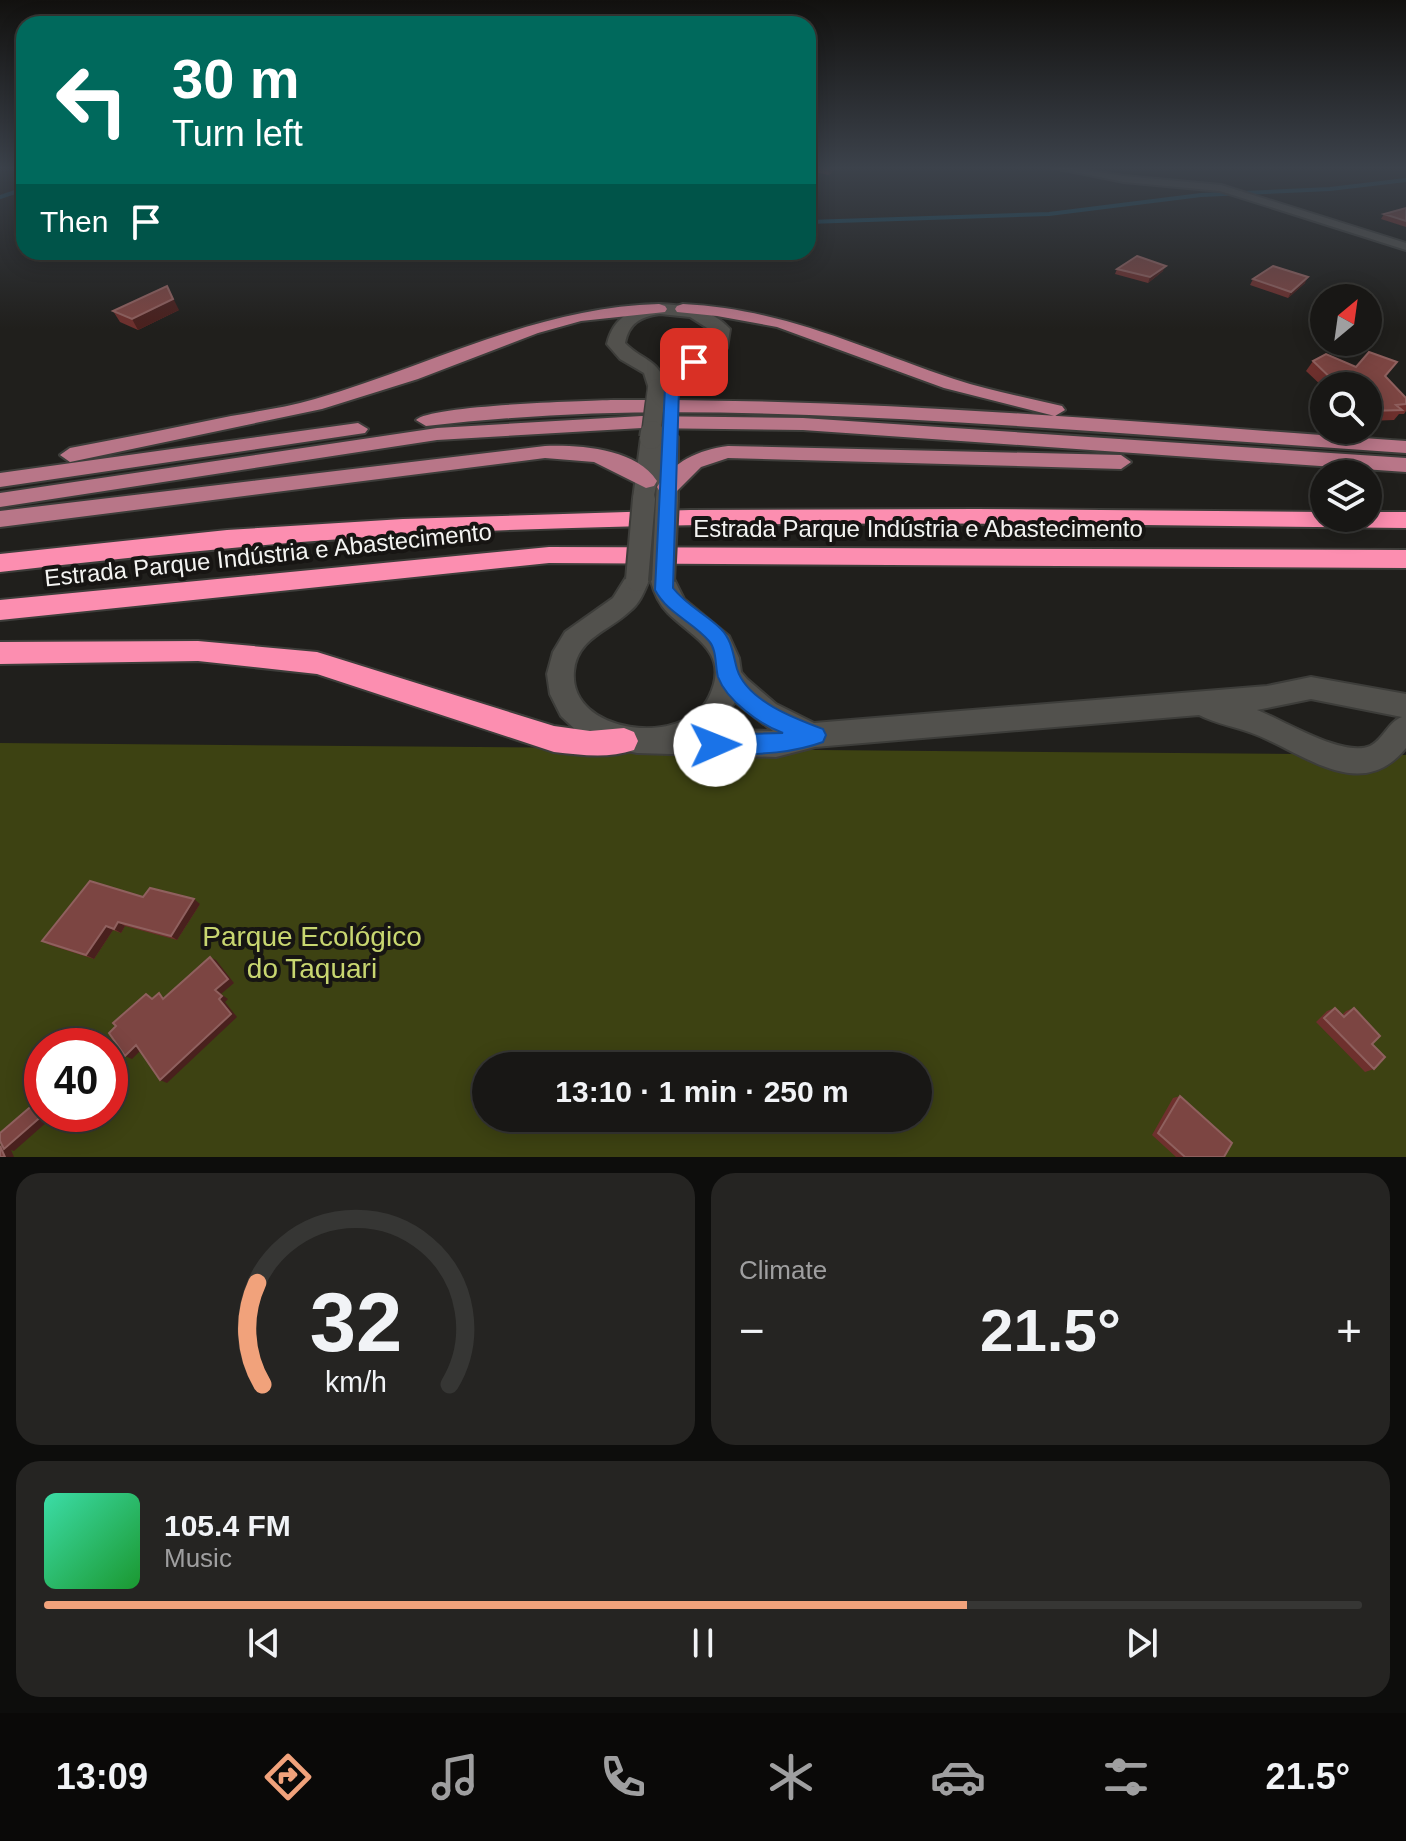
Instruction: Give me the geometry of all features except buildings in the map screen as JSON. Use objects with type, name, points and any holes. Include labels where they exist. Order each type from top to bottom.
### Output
[{"type":"highway","name":"Estrada Parque Indústria e Abastecimento","points":[[0,563],[259,536],[504,523],[770,515],[1406,520]]},
{"type":"highway","name":"Estrada Parque Indústria e Abastecimento","points":[[0,610],[549,555],[1406,559]]},
{"type":"highway","points":[[0,653],[198,651],[317,663],[554,739],[590,744],[624,741]]},
{"type":"main road","points":[[0,470],[315,405],[412,375],[532,329],[580,316],[620,310],[659,309]]},
{"type":"main road","points":[[683,309],[738,311],[777,320],[824,334],[939,380],[1021,403],[1132,427]]},
{"type":"main road","points":[[0,480],[465,415],[554,408],[786,407],[1406,447]]},
{"type":"main road","points":[[0,500],[437,434],[642,422],[803,424],[1406,465]]},
{"type":"main road","points":[[0,519],[545,452],[572,451],[603,456],[631,468],[656,492],[688,465],[728,452],[1192,463],[1293,458]]},
{"type":"street","points":[[1327,221],[1406,247]]},
{"type":"street","points":[[664,388],[684,367],[716,350],[723,336],[721,329],[707,316],[683,309],[659,309],[636,316],[619,329],[616,336],[620,349],[652,370],[664,388],[650,580],[629,600],[575,637],[565,651],[560,680],[563,695],[572,710],[602,732],[624,741],[776,744],[815,735],[1195,704],[1287,694],[1311,688],[1406,706]]},
{"type":"street","points":[[650,580],[716,635],[728,676],[743,695],[775,721],[815,735]]},
{"type":"street","points":[[658,741],[683,735],[704,722],[717,707],[728,676]]},
{"type":"street","points":[[1287,694],[1289,718],[1324,751]]},
{"type":"street","points":[[1195,704],[1267,726],[1341,758],[1370,760],[1388,750],[1406,728]]},
{"type":"green space","name":"Parque Ecológico do Taquari","points":[[0,743],[1406,755],[1406,1157],[0,1157]]},
{"type":"waterway","points":[[816,222],[838,221]]},
{"type":"route","points":[[694,362],[678,373],[672,388],[664,590],[676,606],[716,635],[727,661],[728,676],[743,695],[775,721],[815,735],[776,744],[715,745]]}]
